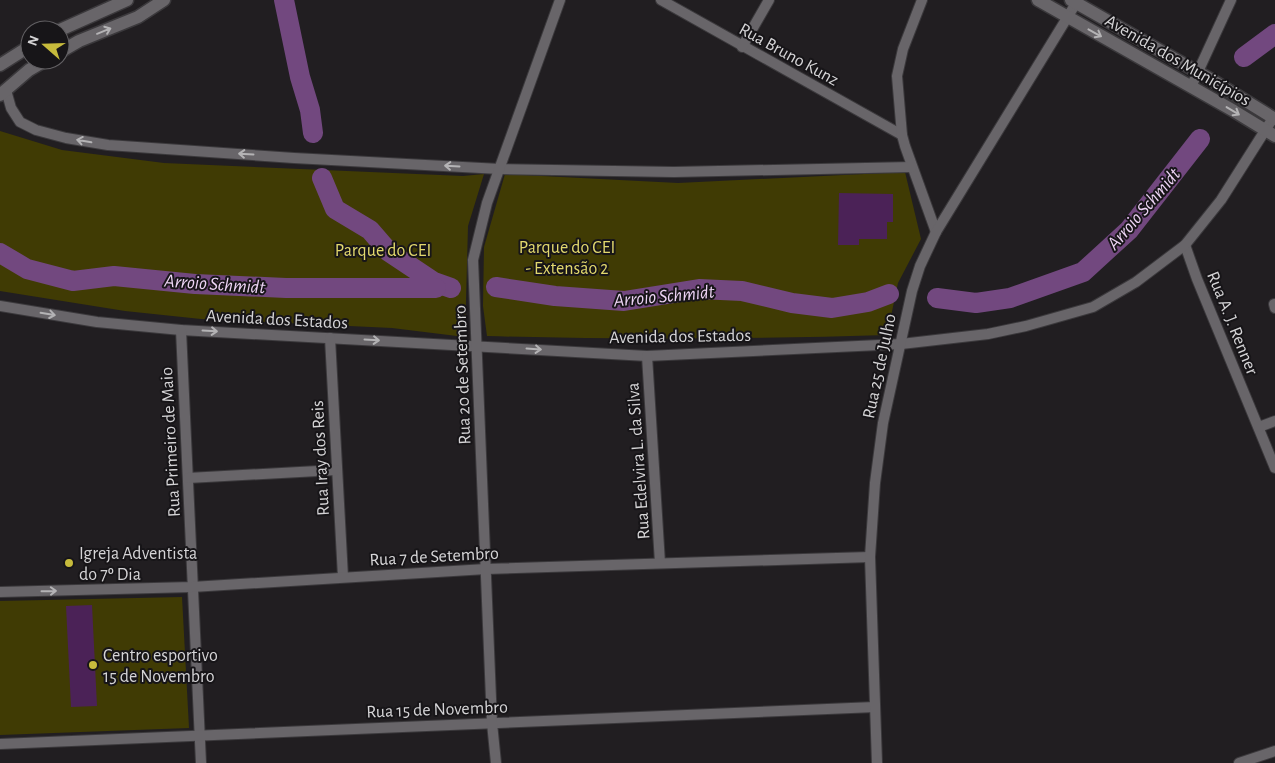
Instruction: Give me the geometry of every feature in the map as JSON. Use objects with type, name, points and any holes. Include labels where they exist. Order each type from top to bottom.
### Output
[{"type":"main road","points":[[70,26],[127,0]]},
{"type":"main road","points":[[70,47],[138,18],[164,0]]},
{"type":"main road","name":"Avenida dos Municípios","points":[[1038,0],[1270,133]]},
{"type":"main road","name":"Avenida dos Municípios","points":[[1075,1],[1274,119]]},
{"type":"main road","points":[[0,65],[20,52]]},
{"type":"main road","points":[[2,89],[29,70]]},
{"type":"street","name":"Rua 20 de Setembro","points":[[496,763],[492,723],[474,260],[487,203],[560,0]]},
{"type":"street","name":"Rua Bruno Kunz","points":[[660,0],[902,135]]},
{"type":"street","points":[[742,47],[769,0]]},
{"type":"street","points":[[922,0],[903,49],[897,76],[902,135],[936,232]]},
{"type":"street","points":[[1191,87],[1231,0]]},
{"type":"street","name":"Rua 25 de Julho","points":[[877,763],[870,557],[875,483],[882,432],[912,292],[920,266],[936,232],[1068,18],[1075,1]]},
{"type":"street","points":[[2,89],[10,108],[20,122],[36,130],[66,138],[108,145],[294,158],[500,168],[674,172],[912,167]]},
{"type":"street","name":"Avenida dos Estados","points":[[0,306],[97,322],[181,330],[647,356],[901,344],[988,334],[1026,326],[1092,307],[1136,282],[1186,245],[1270,133],[1274,119]]},
{"type":"street","name":"Rua A. J. Renner","points":[[1186,245],[1230,360],[1275,468]]},
{"type":"street","name":"Rua Primeiro de Maio","points":[[181,330],[201,763]]},
{"type":"street","name":"Rua Iray dos Reis","points":[[330,338],[343,577]]},
{"type":"street","name":"Rua Edelvira L. da Silva","points":[[647,356],[660,563]]},
{"type":"street","points":[[1259,427],[1275,421]]},
{"type":"street","points":[[188,478],[336,470]]},
{"type":"street","name":"Rua 7 de Setembro","points":[[0,592],[192,587],[486,569],[870,557]]},
{"type":"street","name":"Rua 15 de Novembro","points":[[0,744],[875,707]]},
{"type":"street","points":[[1239,763],[1275,751]]},
{"type":"green space","name":"Parque do CEI","points":[[0,131],[62,150],[164,163],[463,176],[484,174],[468,226],[465,337],[392,328],[201,319],[125,311],[0,291]]},
{"type":"green space","name":"Parque do CEI - Extensão 2","points":[[905,172],[921,239],[898,283],[887,335],[687,338],[487,336],[483,306],[484,247],[505,174],[678,183]]},
{"type":"green space","name":"Centro esportivo 15 de Novembro","points":[[182,597],[189,728],[0,735],[0,601]]},
{"type":"building","points":[[839,193],[893,194],[893,222],[887,222],[887,239],[859,239],[859,245],[838,245]]},
{"type":"building","points":[[92,605],[97,706],[71,707],[66,606]]},
{"type":"waterway","points":[[284,0],[300,77],[310,110],[313,133]]},
{"type":"waterway","name":"Arroio Schmidt","points":[[1244,57],[1275,34]]},
{"type":"waterway","name":"Arroio Schmidt","points":[[937,298],[976,303],[1010,298],[1083,272],[1129,230],[1200,139]]},
{"type":"waterway","points":[[322,178],[335,209],[370,230],[389,252],[434,282],[451,288]]},
{"type":"waterway","name":"Arroio Schmidt","points":[[0,253],[27,269],[73,281],[114,276],[195,284],[286,288],[436,288]]},
{"type":"waterway","name":"Arroio Schmidt","points":[[496,287],[555,296],[624,301],[699,289],[742,291],[792,303],[832,308],[868,302],[889,294]]},
{"type":"place","name":"Igreja Adventista do 7º Dia","points":[[69,563]]},
{"type":"place","name":"Centro esportivo 15 de Novembro","points":[[93,665]]}]
